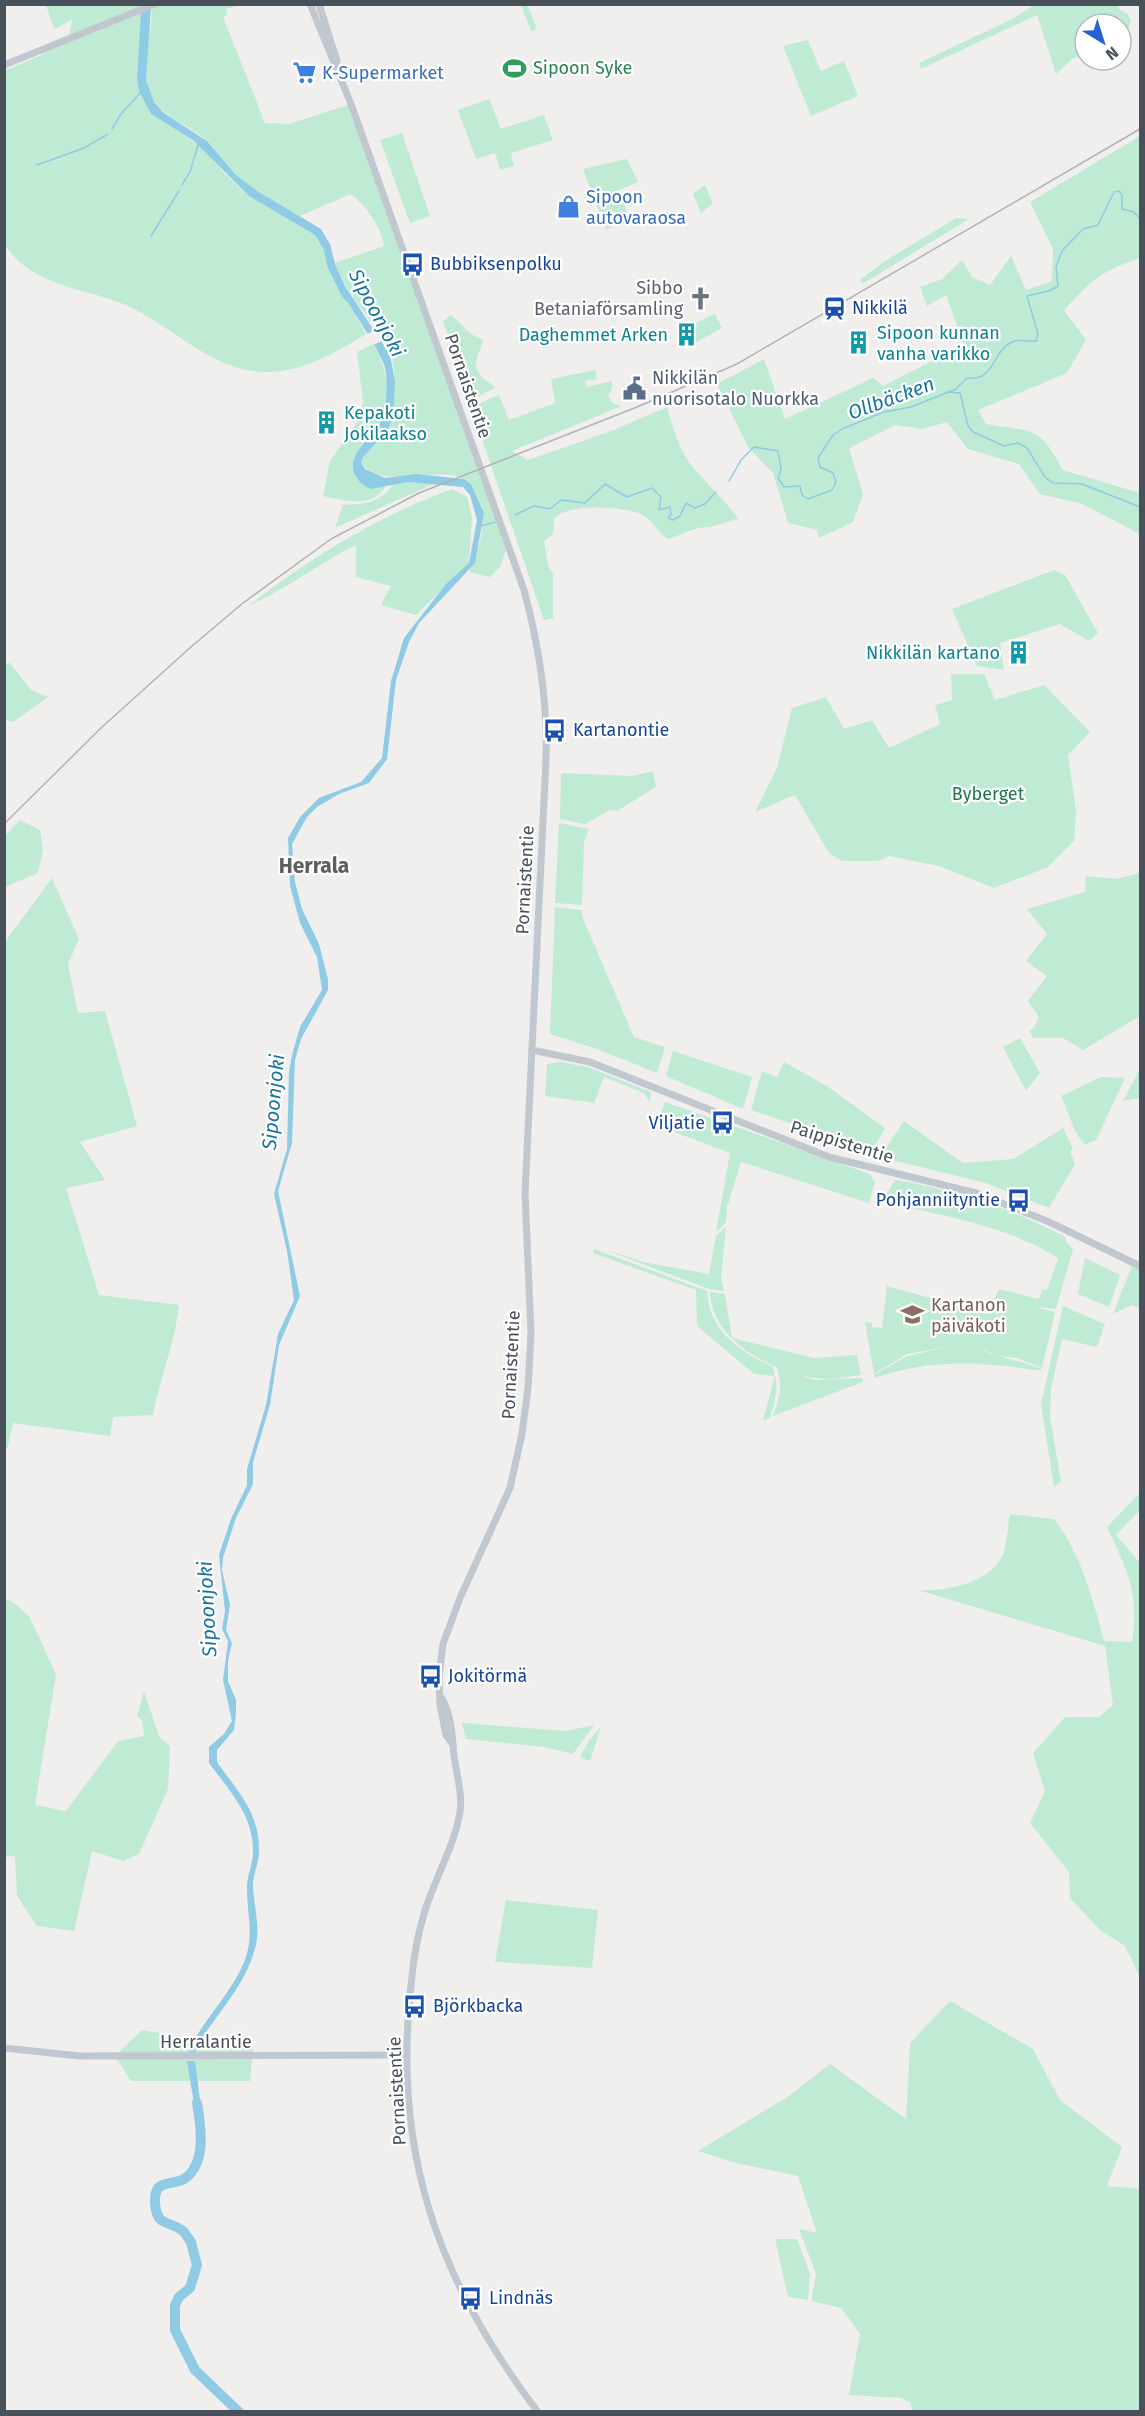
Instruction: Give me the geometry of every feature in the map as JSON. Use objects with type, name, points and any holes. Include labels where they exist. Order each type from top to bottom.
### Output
[{"type":"street","points":[[5,63],[155,4]]},
{"type":"street","name":"Pornaistentie","points":[[310,4],[342,81],[524,590],[540,654],[547,739],[525,1193],[531,1352],[522,1434],[510,1488],[460,1598],[443,1644],[439,1677],[441,1697],[453,1732],[461,1792],[460,1810],[452,1844],[422,1923],[411,1986],[407,2055],[414,2143],[434,2226],[452,2273],[482,2333],[510,2376],[538,2412]]},
{"type":"street","name":"Pornaistentie","points":[[319,4],[342,81]]},
{"type":"street","name":"Paippistentie","points":[[532,1050],[590,1062],[829,1157],[938,1182],[987,1197],[1047,1221],[1140,1266]]},
{"type":"street","name":"Herralantie","points":[[4,2048],[80,2056],[407,2055]]},
{"type":"green space","points":[[159,4],[239,5],[226,9],[227,15],[223,17],[265,123],[289,124],[351,104],[508,544],[500,567],[490,577],[469,572],[476,555],[482,527],[482,509],[471,485],[462,478],[448,475],[384,475],[370,471],[361,462],[367,451],[386,431],[392,418],[393,365],[384,342],[347,287],[335,263],[384,246],[372,217],[350,194],[300,216],[283,208],[242,181],[205,139],[161,109],[149,92],[145,71],[151,7]]},
{"type":"green space","points":[[46,5],[142,5],[137,79],[161,120],[203,148],[224,173],[249,196],[315,235],[324,250],[327,266],[342,297],[349,304],[366,334],[330,355],[292,369],[264,372],[246,370],[212,357],[134,309],[46,279],[14,257],[5,245],[4,71],[46,53],[45,48],[69,38],[72,20],[54,29]]},
{"type":"green space","points":[[521,5],[527,5],[536,26],[535,30],[531,31]]},
{"type":"green space","points":[[1034,5],[1118,5],[1120,10],[1125,12],[1073,12],[1073,58],[1056,74],[1037,15],[921,69],[919,63],[1012,19]]},
{"type":"green space","points":[[808,40],[821,71],[844,61],[858,96],[811,116],[783,46]]},
{"type":"green space","points":[[489,99],[501,129],[544,115],[553,140],[511,153],[514,166],[500,170],[495,153],[476,159],[458,110]]},
{"type":"green space","points":[[402,133],[430,216],[410,223],[380,140]]},
{"type":"green space","points":[[1140,136],[1140,258],[1106,272],[1082,291],[1064,310],[1086,340],[1067,373],[978,410],[986,424],[1033,433],[1047,445],[1063,470],[1140,493],[1140,534],[1082,504],[1040,494],[1019,464],[968,449],[947,422],[922,429],[895,425],[849,448],[863,494],[853,522],[819,538],[817,530],[788,523],[773,473],[748,447],[717,384],[764,359],[785,419],[873,378],[883,386],[964,345],[946,295],[927,306],[920,287],[942,279],[962,260],[972,277],[990,285],[1011,256],[1026,290],[1052,281],[1053,249],[1030,202]]},
{"type":"green space","points":[[627,159],[638,182],[619,190],[629,218],[606,230],[583,169]]},
{"type":"green space","points":[[705,185],[713,203],[701,213],[693,194]]},
{"type":"green space","points":[[956,218],[969,219],[862,284],[860,280],[882,263]]},
{"type":"green space","points":[[715,314],[722,328],[690,346],[689,342],[694,339],[688,326]]},
{"type":"green space","points":[[451,315],[471,334],[483,340],[477,359],[477,368],[484,380],[495,388],[479,396],[470,397],[443,321]]},
{"type":"green space","points":[[373,344],[386,378],[386,403],[378,426],[358,454],[352,468],[385,487],[379,494],[365,501],[348,501],[323,496],[330,461],[359,419],[363,402],[357,352]]},
{"type":"green space","points":[[595,370],[597,379],[585,381],[587,387],[612,381],[612,389],[608,395],[612,403],[622,406],[512,451],[528,460],[614,430],[667,407],[683,453],[738,519],[710,527],[697,528],[669,539],[661,534],[646,517],[634,512],[610,508],[582,508],[560,514],[554,519],[553,534],[544,541],[548,566],[553,574],[553,618],[544,620],[471,407],[499,395],[509,420],[555,403],[551,379]]},
{"type":"green space","points":[[408,482],[433,484],[335,528],[343,505],[378,499],[394,484]]},
{"type":"green space","points":[[452,489],[467,497],[472,517],[469,563],[416,615],[381,605],[391,586],[356,577],[356,545],[248,606],[296,571],[345,540],[396,512]]},
{"type":"green space","points":[[1054,570],[1065,575],[1098,633],[1089,641],[1060,624],[1000,643],[1004,670],[977,666],[952,609]]},
{"type":"green space","points":[[10,663],[31,690],[48,697],[13,722],[4,719],[5,664]]},
{"type":"green space","name":"Byberget","points":[[951,674],[984,674],[995,700],[1044,685],[1090,732],[1068,755],[1076,811],[1074,841],[1048,867],[994,888],[939,866],[889,856],[878,861],[842,861],[829,853],[795,795],[755,812],[777,768],[792,708],[826,697],[844,729],[872,720],[889,748],[940,724],[935,705],[952,700]]},
{"type":"green space","points":[[653,771],[656,787],[617,811],[610,810],[585,824],[560,819],[561,773],[632,776]]},
{"type":"green space","points":[[20,820],[40,830],[43,850],[38,873],[5,887],[5,836]]},
{"type":"green space","points":[[559,823],[589,829],[584,842],[582,905],[555,903]]},
{"type":"green space","points":[[1140,873],[1140,1016],[1083,1050],[1063,1038],[1033,1038],[1029,1031],[1034,1028],[1039,1017],[1028,1001],[1047,976],[1026,961],[1047,934],[1027,909],[1085,892],[1086,876],[1116,879]]},
{"type":"green space","points":[[52,878],[79,939],[68,964],[78,1013],[105,1011],[137,1126],[80,1142],[105,1180],[66,1188],[99,1295],[179,1305],[153,1415],[113,1417],[110,1436],[13,1423],[7,1449],[4,1449],[5,942]]},
{"type":"green space","points":[[555,907],[582,910],[582,916],[634,1037],[665,1047],[657,1073],[600,1050],[550,1034]]},
{"type":"green space","points":[[1020,1038],[1040,1073],[1026,1091],[1003,1047]]},
{"type":"green space","points":[[673,1051],[752,1077],[743,1109],[666,1076]]},
{"type":"green space","points":[[560,1062],[588,1067],[651,1092],[650,1103],[644,1093],[604,1077],[594,1103],[545,1096],[547,1064]]},
{"type":"green space","points":[[784,1062],[827,1086],[885,1128],[872,1151],[751,1110],[762,1071],[777,1077]]},
{"type":"green space","points":[[1140,1069],[1140,1098],[1123,1101]]},
{"type":"green space","points":[[1101,1077],[1125,1078],[1096,1140],[1085,1145],[1076,1133],[1061,1096]]},
{"type":"green space","points":[[665,1102],[870,1174],[875,1182],[869,1203],[741,1162],[727,1207],[726,1222],[716,1232],[730,1153],[656,1125]]},
{"type":"green space","points":[[904,1121],[963,1163],[1013,1159],[1063,1128],[1073,1149],[1070,1152],[1075,1164],[1049,1208],[986,1183],[880,1157]]},
{"type":"green space","points":[[895,1180],[983,1201],[1024,1217],[1065,1237],[1073,1249],[1056,1309],[1035,1307],[1055,1312],[1042,1368],[1018,1358],[998,1356],[1034,1366],[1042,1369],[1041,1371],[998,1365],[958,1364],[917,1367],[875,1378],[874,1375],[907,1356],[948,1347],[907,1354],[874,1374],[865,1322],[872,1323],[872,1327],[882,1328],[887,1286],[988,1314],[999,1289],[1039,1299],[1042,1289],[1047,1290],[1058,1258],[1017,1237],[995,1229],[882,1201]]},
{"type":"green space","points":[[726,1227],[721,1277],[724,1291],[709,1289],[600,1248],[643,1262],[709,1274],[716,1236]]},
{"type":"green space","points":[[594,1249],[707,1291],[709,1305],[720,1329],[738,1347],[772,1366],[775,1376],[754,1374],[697,1326],[696,1290],[593,1253]]},
{"type":"green space","points":[[1085,1258],[1120,1275],[1109,1307],[1078,1294]]},
{"type":"green space","points":[[1133,1263],[1140,1267],[1140,1308],[1131,1305],[1113,1314]]},
{"type":"green space","points":[[710,1292],[725,1294],[732,1338],[723,1328],[714,1311]]},
{"type":"green space","points":[[1063,1306],[1105,1324],[1097,1347],[1062,1339],[1051,1389],[1050,1417],[1061,1481],[1054,1487],[1041,1404]]},
{"type":"green space","points":[[732,1338],[814,1358],[857,1355],[861,1375],[828,1379],[790,1372],[752,1355]]},
{"type":"green space","points":[[776,1367],[815,1380],[862,1378],[863,1382],[773,1416],[780,1386]]},
{"type":"green space","points":[[775,1376],[776,1392],[770,1418],[763,1420]]},
{"type":"green space","points":[[1139,1494],[1140,1510],[1116,1535],[1140,1563],[1140,1977],[1125,1946],[1100,1930],[1070,1898],[1069,1872],[1030,1823],[1045,1791],[1033,1753],[1065,1717],[1099,1717],[1113,1705],[1105,1646],[918,1590],[955,1587],[990,1571],[1004,1552],[1010,1514],[1054,1519],[1071,1545],[1078,1561],[1104,1641],[1132,1642],[1133,1596],[1126,1569],[1107,1527]]},
{"type":"green space","points":[[5,1599],[13,1602],[29,1616],[56,1674],[35,1805],[66,1811],[118,1741],[144,1736],[142,1720],[137,1716],[144,1692],[160,1738],[170,1746],[168,1789],[139,1854],[123,1861],[92,1851],[74,1931],[37,1926],[17,1896],[15,1856],[5,1857]]},
{"type":"green space","points":[[462,1723],[566,1731],[594,1725],[573,1754],[544,1747],[466,1739]]},
{"type":"green space","points":[[601,1727],[590,1761],[580,1757],[589,1740]]},
{"type":"green space","points":[[506,1900],[598,1910],[592,1968],[495,1962]]},
{"type":"green space","points":[[950,2001],[1033,2049],[1060,2100],[1122,2147],[1107,2186],[1140,2189],[1140,2411],[913,2411],[910,2402],[901,2398],[849,2395],[860,2334],[841,2308],[811,2301],[816,2274],[799,2229],[817,2233],[798,2176],[736,2163],[698,2151],[789,2096],[830,2064],[906,2119],[910,2043]]},
{"type":"green space","points":[[142,2030],[253,2049],[250,2081],[131,2081],[117,2059],[118,2053]]},
{"type":"green space","points":[[775,2239],[797,2239],[810,2274],[808,2300],[788,2297]]},
{"type":"water","points":[[151,7],[146,80],[154,102],[164,113],[207,141],[236,175],[257,191],[321,229],[330,244],[335,264],[345,286],[390,355],[395,382],[393,417],[387,431],[363,457],[361,462],[365,469],[385,478],[416,474],[464,479],[471,484],[484,513],[475,563],[419,623],[409,642],[396,680],[387,759],[369,783],[339,794],[317,807],[307,817],[292,844],[295,882],[302,909],[319,944],[328,979],[328,990],[301,1039],[295,1060],[292,1143],[278,1191],[300,1296],[279,1345],[270,1405],[253,1462],[253,1484],[236,1518],[223,1558],[222,1570],[230,1605],[226,1630],[232,1643],[228,1661],[228,1681],[236,1700],[236,1713],[234,1730],[217,1750],[217,1762],[240,1793],[256,1826],[259,1852],[253,1888],[257,1939],[248,1969],[196,2047],[195,2053],[189,2053],[191,2046],[241,1969],[248,1948],[250,1928],[247,1888],[253,1856],[252,1839],[239,1804],[209,1763],[209,1747],[224,1734],[232,1721],[223,1680],[228,1641],[222,1629],[225,1611],[219,1555],[231,1519],[247,1485],[247,1469],[266,1405],[278,1334],[294,1300],[287,1251],[274,1194],[287,1149],[289,1071],[293,1051],[300,1027],[322,990],[317,957],[300,923],[290,886],[288,838],[300,817],[319,798],[361,782],[382,758],[391,681],[404,638],[446,584],[469,563],[477,520],[470,495],[463,487],[408,482],[371,489],[357,478],[353,470],[355,456],[380,423],[384,412],[386,373],[381,358],[349,304],[342,297],[327,266],[324,250],[315,235],[249,196],[194,141],[151,114],[139,91],[137,79],[141,11]]},
{"type":"water","points":[[187,2061],[195,2061],[202,2115],[196,2116]]},
{"type":"pier","points":[[377,329],[385,340],[370,346],[363,336]]},
{"type":"waterway","points":[[112,129],[121,114],[141,92]]},
{"type":"waterway","points":[[37,165],[84,148],[108,134]]},
{"type":"waterway","points":[[182,185],[190,172],[198,145]]},
{"type":"waterway","points":[[151,236],[179,191]]},
{"type":"waterway","name":"Ollbäcken","points":[[729,481],[741,460],[754,447],[778,451],[781,469],[778,478],[784,487],[800,486],[802,495],[808,499],[832,490],[836,482],[833,473],[820,467],[818,458],[833,435],[884,412],[911,407],[956,389],[967,378],[976,378],[988,371],[1005,346],[1018,340],[1036,341],[1038,334],[1027,296],[1049,291],[1058,286],[1056,267],[1062,251],[1083,229],[1098,225],[1114,192],[1119,191],[1122,195],[1122,209],[1134,212],[1140,219]]},
{"type":"waterway","points":[[948,392],[960,393],[968,426],[973,432],[1004,446],[1018,443],[1027,448],[1045,477],[1053,483],[1082,484],[1140,507]]},
{"type":"waterway","points":[[515,515],[534,506],[550,509],[561,500],[585,503],[605,484],[627,497],[652,488],[661,497],[659,510],[670,507],[671,514],[668,518],[673,520],[680,516],[686,503],[695,508],[705,504],[716,492]]},
{"type":"waterway","points":[[480,526],[496,522]]},
{"type":"waterway","name":"Sipoonjoki","points":[[197,2103],[201,2144],[196,2164],[184,2179],[164,2184],[158,2188],[155,2195],[156,2211],[161,2220],[184,2232],[191,2242],[197,2265],[190,2288],[179,2297],[175,2305],[175,2330],[195,2370],[239,2412]]},
{"type":"railway","points":[[4,824],[101,728],[192,646],[243,603],[331,539],[419,493],[637,407],[737,364],[1140,129]]},
{"type":"place","name":"Sipoon Syke","points":[[515,68]]},
{"type":"place","name":"K-Supermarket","points":[[304,73]]},
{"type":"place","name":"Sipoon autovaraosa","points":[[568,207]]},
{"type":"place","name":"Bubbiksenpolku","points":[[412,264]]},
{"type":"place","name":"Sibbo Betaniaförsamling","points":[[701,298]]},
{"type":"place","name":"Nikkilä","points":[[834,308]]},
{"type":"place","name":"Daghemmet Arken","points":[[686,335]]},
{"type":"place","name":"Sipoon kunnan vanha varikko","points":[[859,343]]},
{"type":"place","name":"Nikkilän nuorisotalo Nuorkka","points":[[634,388]]},
{"type":"place","name":"Kepakoti Jokilaakso","points":[[326,423]]},
{"type":"place","name":"Nikkilän kartano","points":[[1018,653]]},
{"type":"place","name":"Kartanontie","points":[[555,730]]},
{"type":"place","name":"Viljatie","points":[[723,1123]]},
{"type":"place","name":"Pohjanniityntie","points":[[1018,1200]]},
{"type":"place","name":"Kartanon päiväkoti","points":[[913,1315]]},
{"type":"place","name":"Jokitörmä","points":[[430,1676]]},
{"type":"place","name":"Björkbacka","points":[[415,2006]]},
{"type":"place","name":"Lindnäs","points":[[471,2298]]},
{"type":"district","name":"Herrala","points":[[314,866]]}]
